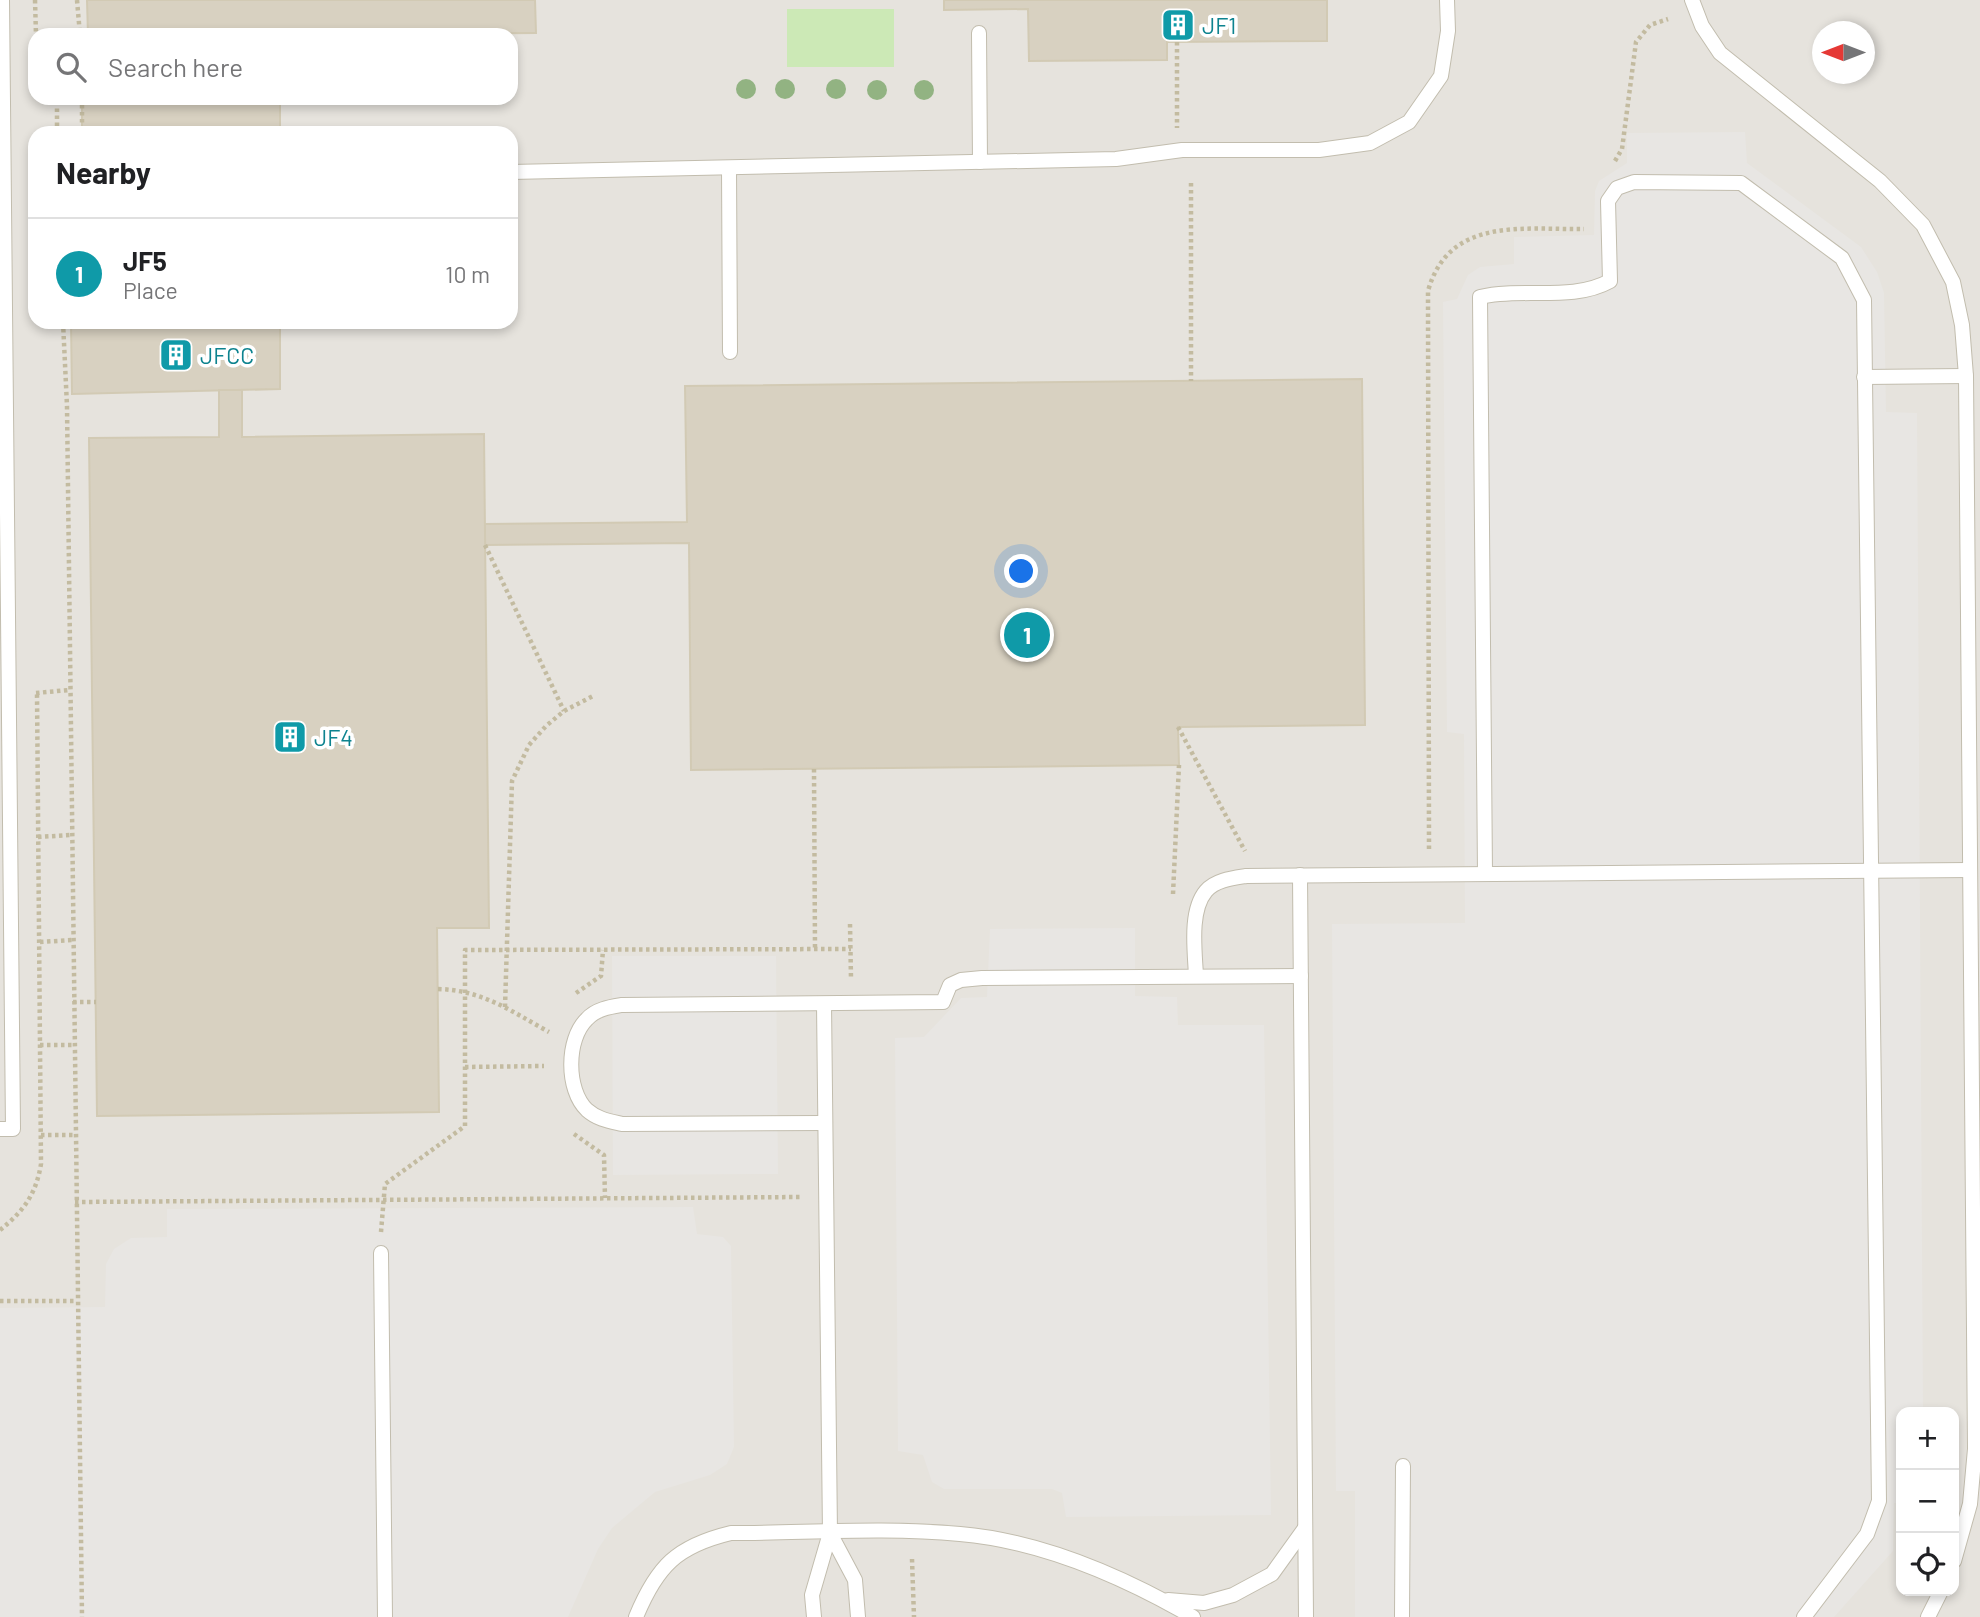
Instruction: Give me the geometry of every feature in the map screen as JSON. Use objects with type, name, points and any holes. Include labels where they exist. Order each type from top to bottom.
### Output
[{"type":"lane","points":[[0,1129],[13,1129],[9,702],[4,599],[2,0]]},
{"type":"lane","points":[[518,172],[1116,159],[1182,150],[1319,150],[1370,144],[1409,122],[1441,76],[1448,31],[1447,0]]},
{"type":"lane","points":[[1692,0],[1702,26],[1720,53],[1880,181],[1923,225],[1953,282],[1962,325],[1966,376],[1975,1448],[1970,1504],[1959,1543]]},
{"type":"lane","points":[[979,33],[980,162]]},
{"type":"lane","points":[[729,167],[730,352]]},
{"type":"lane","points":[[1485,874],[1480,297],[1500,292],[1592,291],[1610,281],[1608,201],[1617,188],[1633,182],[1741,183],[1842,258],[1856,280],[1864,300],[1879,1501],[1867,1534],[1804,1617]]},
{"type":"lane","points":[[1864,377],[1966,376]]},
{"type":"lane","points":[[1196,976],[1198,908],[1206,890],[1225,880],[1246,876],[1970,870]]},
{"type":"lane","points":[[1300,875],[1306,1617]]},
{"type":"lane","points":[[825,1123],[622,1124],[601,1119],[585,1108],[575,1088],[571,1067],[573,1044],[586,1019],[603,1009],[622,1005],[943,1002],[950,985],[961,980],[982,978],[1301,975]]},
{"type":"lane","points":[[814,1617],[812,1595],[830,1533],[824,1004]]},
{"type":"lane","points":[[381,1253],[385,1617]]},
{"type":"lane","points":[[1402,1617],[1403,1466]]},
{"type":"lane","points":[[1164,1600],[1204,1603],[1233,1595],[1272,1574],[1305,1528]]},
{"type":"lane","points":[[636,1617],[660,1570],[680,1550],[701,1540],[731,1533],[948,1534],[1001,1540],[1079,1561],[1164,1600],[1194,1617]]},
{"type":"lane","points":[[830,1533],[855,1580],[858,1617]]},
{"type":"lane","points":[[1928,1617],[1938,1596]]},
{"type":"path","points":[[35,0],[36,28]]},
{"type":"path","points":[[77,0],[79,28]]},
{"type":"path","points":[[1177,42],[1177,129]]},
{"type":"path","points":[[57,105],[57,126]]},
{"type":"path","points":[[82,105],[82,126]]},
{"type":"path","points":[[1191,183],[1191,381]]},
{"type":"path","points":[[63,329],[67,406],[82,1617]]},
{"type":"path","points":[[485,545],[564,711]]},
{"type":"path","points":[[9,702],[37,693],[70,690]]},
{"type":"path","points":[[505,1007],[512,781],[530,745],[564,711],[593,696]]},
{"type":"path","points":[[1178,727],[1245,850],[1246,876]]},
{"type":"path","points":[[1172,894],[1179,765]]},
{"type":"path","points":[[814,769],[815,949]]},
{"type":"path","points":[[38,837],[71,835]]},
{"type":"path","points":[[850,924],[851,982]]},
{"type":"path","points":[[40,943],[73,940]]},
{"type":"path","points":[[438,989],[465,990],[505,1007],[549,1032]]},
{"type":"path","points":[[73,1002],[96,1002]]},
{"type":"path","points":[[40,1045],[74,1045]]},
{"type":"path","points":[[465,1067],[544,1066]]},
{"type":"path","points":[[41,1135],[75,1135]]},
{"type":"path","points":[[75,1202],[802,1196],[802,1210]]},
{"type":"path","points":[[0,1301],[77,1301]]},
{"type":"path","points":[[912,1559],[914,1617]]},
{"type":"shaded area","points":[[0,0],[1980,0],[1980,1617],[0,1617]]},
{"type":"shaded area","points":[[1745,132],[1747,163],[1861,247],[1877,272],[1884,293],[1886,412],[1917,413],[1923,1407],[1896,1407],[1893,1551],[1834,1617],[1355,1617],[1355,1491],[1336,1491],[1332,924],[1465,923],[1464,734],[1447,732],[1443,302],[1457,299],[1468,275],[1480,267],[1514,264],[1514,237],[1594,235],[1595,191],[1599,181],[1627,163],[1627,133]]},
{"type":"shaded area","points":[[1135,928],[1135,996],[1177,997],[1178,1025],[1264,1025],[1271,1515],[1066,1517],[1062,1493],[1052,1489],[944,1489],[932,1482],[923,1455],[898,1451],[895,1038],[924,1037],[961,998],[987,997],[990,929]]},
{"type":"shaded area","points":[[612,956],[776,956],[778,1174],[613,1175]]},
{"type":"shaded area","points":[[693,1207],[697,1234],[723,1237],[731,1246],[734,1447],[727,1464],[710,1475],[655,1492],[612,1528],[598,1549],[568,1617],[0,1617],[0,1308],[105,1307],[106,1264],[114,1249],[131,1238],[167,1237],[167,1209]]},
{"type":"green space","points":[[787,9],[894,9],[894,67],[787,67]]},
{"type":"building","points":[[87,0],[535,0],[536,33],[518,33],[518,28],[88,28]]},
{"type":"building","name":"JF1","points":[[944,0],[1327,0],[1327,41],[1167,42],[1167,60],[1029,61],[1028,9],[944,10]]},
{"type":"building","points":[[82,105],[280,105],[280,126],[82,126]]},
{"type":"building","name":"JFCC","points":[[71,329],[280,329],[280,389],[72,394]]},
{"type":"building","points":[[1362,379],[1365,725],[1178,727],[1179,765],[691,770],[689,543],[485,545],[485,524],[687,522],[685,386]]},
{"type":"building","name":"JF4","points":[[219,390],[242,390],[242,437],[484,434],[489,928],[437,928],[439,1112],[97,1116],[89,438],[219,437]]},
{"type":"place","name":"JF1","points":[[1178,25]]},
{"type":"place","name":"JFCC","points":[[176,355]]},
{"type":"place","name":"JF5","points":[[1027,635]]},
{"type":"place","name":"JF4","points":[[290,737]]}]
